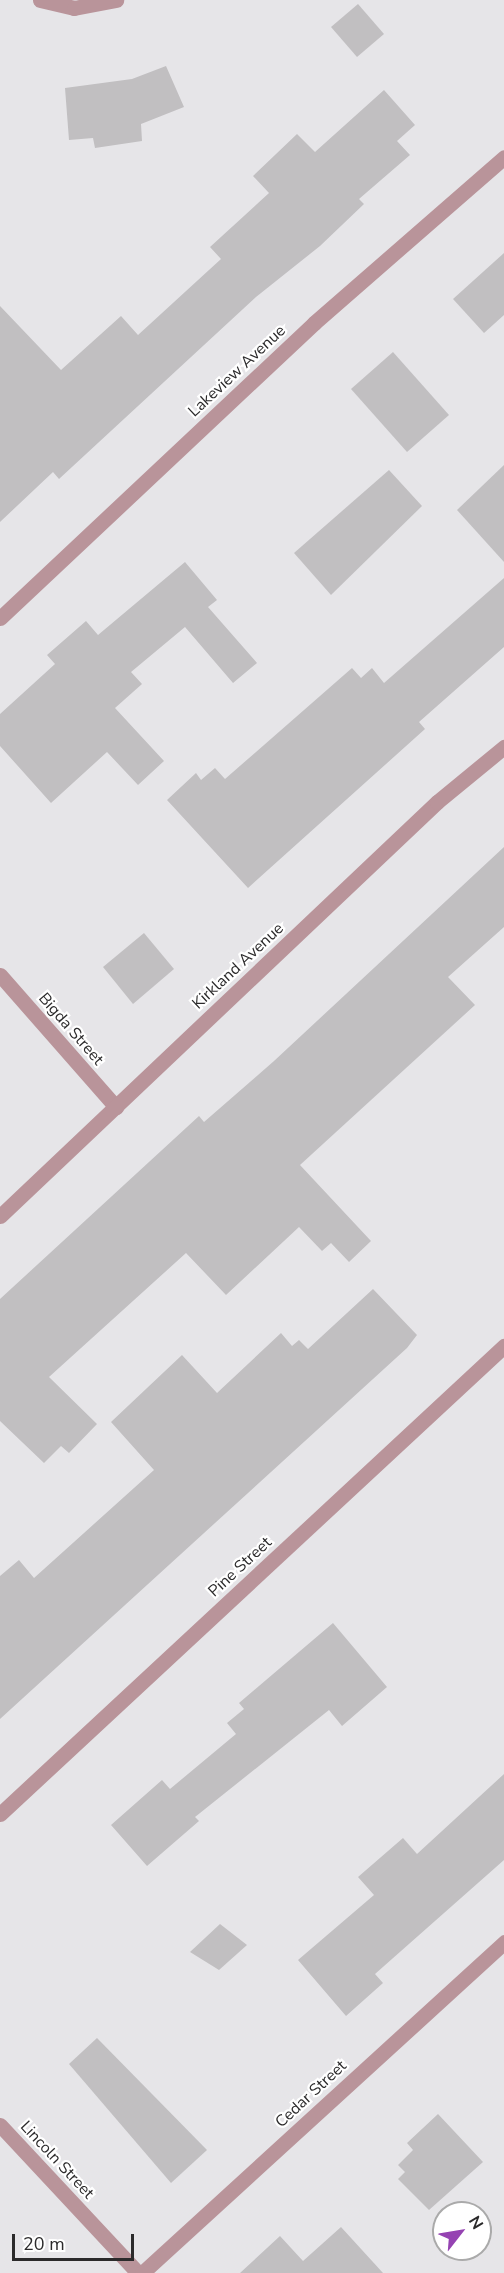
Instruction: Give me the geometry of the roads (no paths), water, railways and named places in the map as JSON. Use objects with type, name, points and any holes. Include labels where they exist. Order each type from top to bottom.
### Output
[{"type":"street","points":[[39,0],[74,8],[116,0]]},
{"type":"street","name":"Lakeview Avenue","points":[[0,618],[314,323],[504,157]]},
{"type":"street","name":"Kirkland Avenue","points":[[0,1216],[437,802],[504,747]]},
{"type":"street","name":"Bigda Street","points":[[0,975],[116,1107]]},
{"type":"street","name":"Pine Street","points":[[0,1814],[504,1346]]},
{"type":"street","name":"Cedar Street","points":[[142,2273],[504,1942]]},
{"type":"street","name":"Lincoln Street","points":[[0,2125],[138,2273]]}]
